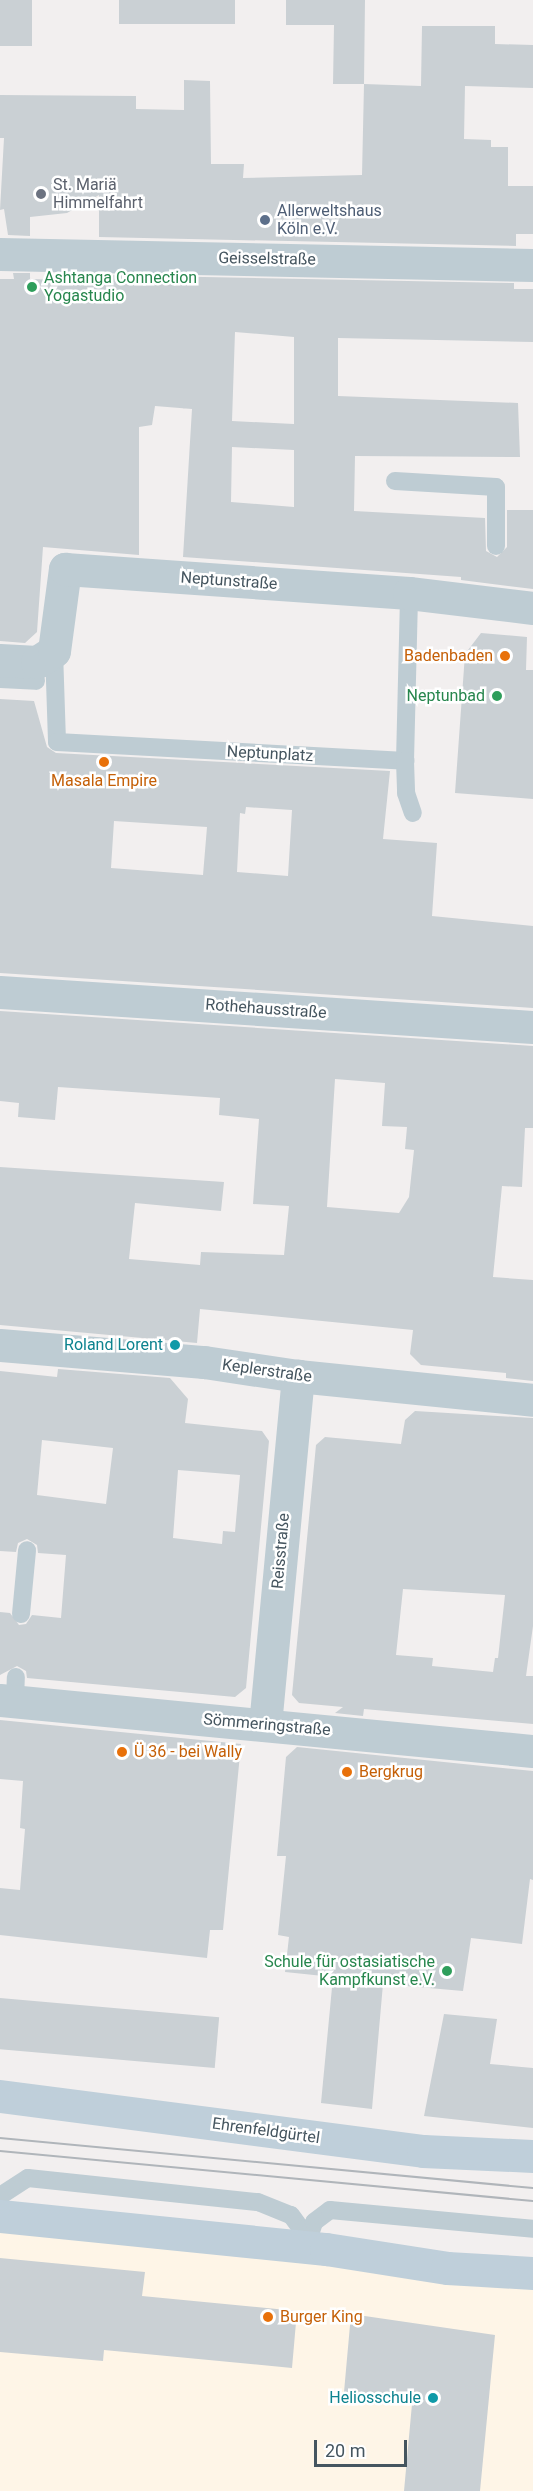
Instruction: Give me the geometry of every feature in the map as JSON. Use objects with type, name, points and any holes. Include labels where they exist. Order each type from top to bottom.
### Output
[{"type":"main road","name":"Ehrenfeldgürtel","points":[[0,2096],[423,2151],[533,2156]]},
{"type":"main road","points":[[0,2216],[306,2247],[431,2266],[533,2273]]},
{"type":"street","name":"Geisselstraße","points":[[0,254],[533,265]]},
{"type":"street","name":"Neptunstraße","points":[[54,651],[65,569],[410,593],[533,608]]},
{"type":"street","points":[[0,660],[37,662],[54,651]]},
{"type":"street","name":"Rothehausstraße","points":[[0,992],[533,1027]]},
{"type":"street","name":"Keplerstraße","points":[[0,1345],[204,1362],[298,1376],[533,1400]]},
{"type":"street","name":"Reisstraße","points":[[265,1725],[298,1376]]},
{"type":"street","name":"Sömmeringstraße","points":[[10,1693],[265,1725],[533,1751]]},
{"type":"lane","points":[[395,481],[496,487],[496,546]]},
{"type":"lane","points":[[410,593],[405,761],[406,794],[413,813]]},
{"type":"lane","points":[[495,604],[533,623]]},
{"type":"lane","name":"Neptunplatz","points":[[54,651],[57,742],[405,761]]},
{"type":"lane","points":[[0,679],[36,681]]},
{"type":"lane","points":[[21,1614],[27,1550]]},
{"type":"lane","points":[[0,2196],[28,2178],[258,2202],[291,2215],[301,2229],[306,2247]]},
{"type":"lane","points":[[306,2247],[314,2222],[330,2210],[533,2229]]},
{"type":"shaded area","points":[[0,2229],[533,2284],[533,2491],[0,2491]]},
{"type":"building","points":[[0,0],[32,0],[32,46],[0,46]]},
{"type":"building","points":[[119,0],[235,0],[235,24],[119,24]]},
{"type":"building","points":[[286,0],[365,0],[364,84],[333,84],[334,25],[286,25]]},
{"type":"building","points":[[422,26],[495,26],[495,44],[533,45],[533,88],[465,86],[464,139],[491,140],[491,147],[508,147],[508,186],[533,186],[533,234],[516,234],[516,246],[99,237],[99,195],[67,213],[30,217],[30,236],[8,235],[4,209],[0,210],[4,138],[0,138],[0,95],[136,96],[136,109],[184,110],[184,80],[210,81],[211,164],[244,164],[243,178],[362,175],[364,84],[421,86]]},
{"type":"building","points":[[13,273],[30,273],[30,279],[99,281],[99,275],[514,283],[514,289],[533,289],[533,342],[338,338],[338,396],[518,403],[520,457],[355,456],[354,511],[485,518],[486,551],[497,557],[507,547],[507,510],[533,510],[533,589],[461,580],[461,577],[183,557],[192,409],[155,406],[152,425],[139,427],[139,555],[43,547],[37,632],[25,643],[0,641],[0,279],[14,279]],"holes":[[[235,332],[294,337],[294,424],[232,421]],[[232,447],[294,450],[294,507],[231,502]]]},
{"type":"building","name":"Neptunbad","points":[[481,633],[527,637],[526,670],[533,670],[533,799],[455,793],[465,654]]},
{"type":"building","points":[[0,699],[34,701],[47,747],[56,753],[390,771],[383,839],[437,843],[432,916],[533,926],[533,1008],[0,973]],"holes":[[[246,807],[292,810],[288,876],[237,872],[240,813],[245,814]],[[114,821],[207,827],[203,875],[111,868]]]},
{"type":"building","points":[[0,1011],[533,1046],[533,1128],[525,1128],[522,1187],[502,1186],[493,1277],[533,1280],[533,1381],[506,1378],[506,1373],[421,1365],[410,1354],[413,1330],[200,1309],[197,1343],[0,1325],[0,1167],[224,1182],[221,1211],[135,1203],[129,1259],[200,1265],[201,1252],[284,1255],[289,1206],[253,1204],[259,1119],[219,1115],[220,1098],[58,1087],[55,1120],[18,1117],[19,1103],[0,1101]],"holes":[[[335,1079],[385,1083],[382,1126],[407,1127],[405,1149],[414,1150],[409,1197],[399,1213],[327,1207]]]},
{"type":"building","points":[[58,1369],[170,1378],[188,1399],[185,1423],[262,1431],[269,1441],[246,1688],[235,1697],[27,1678],[26,1671],[17,1666],[0,1675],[0,1612],[10,1613],[19,1625],[26,1624],[32,1615],[61,1618],[66,1555],[38,1553],[37,1545],[27,1539],[18,1543],[16,1552],[0,1551],[0,1371],[57,1377]],"holes":[[[42,1440],[113,1448],[106,1504],[37,1495]],[[178,1470],[240,1475],[235,1532],[223,1531],[222,1544],[173,1538]]]},
{"type":"building","points":[[415,1411],[533,1418],[533,1626],[526,1676],[533,1676],[533,1724],[364,1709],[363,1716],[335,1713],[343,1707],[299,1703],[292,1695],[316,1445],[325,1437],[401,1444],[405,1420]],"holes":[[[403,1589],[505,1595],[498,1658],[495,1658],[493,1672],[432,1666],[433,1658],[396,1655]]]},
{"type":"building","points":[[0,1720],[241,1744],[223,1930],[210,1930],[207,1958],[0,1935],[0,1888],[20,1890],[25,1829],[20,1828],[23,1781],[0,1779]]},
{"type":"building","points":[[297,1747],[533,1771],[533,1880],[530,1879],[522,1944],[471,1938],[463,1991],[383,1984],[372,2109],[321,2103],[333,1977],[285,1972],[289,1937],[278,1935],[286,1856],[277,1856],[286,1757]]},
{"type":"building","points":[[0,1998],[219,2017],[215,2068],[0,2049]]},
{"type":"building","points":[[444,2014],[497,2019],[490,2064],[533,2068],[533,2128],[424,2116]]},
{"type":"building","points":[[0,2258],[145,2272],[142,2296],[297,2311],[292,2368],[104,2350],[103,2361],[0,2352]]},
{"type":"building","name":"Heliosschule","points":[[351,2314],[495,2335],[480,2491],[404,2491],[412,2404],[344,2392]]},
{"type":"tram line","points":[[0,2138],[533,2188]]},
{"type":"tram line","points":[[0,2151],[533,2201]]},
{"type":"place","name":"St. Mariä Himmelfahrt","points":[[41,194]]},
{"type":"place","name":"Allerweltshaus Köln e.V.","points":[[265,220]]},
{"type":"place","name":"Ashtanga Connection Yogastudio","points":[[32,287]]},
{"type":"place","name":"Badenbaden","points":[[505,656]]},
{"type":"place","name":"Neptunbad","points":[[497,696]]},
{"type":"place","name":"Masala Empire","points":[[104,762]]},
{"type":"place","name":"Roland Lorent","points":[[175,1345]]},
{"type":"place","name":"Ü 36 - bei Wally","points":[[122,1752]]},
{"type":"place","name":"Bergkrug","points":[[347,1772]]},
{"type":"place","name":"Schule für ostasiatische Kampfkunst e.V.","points":[[447,1971]]},
{"type":"place","name":"Burger King","points":[[268,2317]]},
{"type":"place","name":"Heliosschule","points":[[433,2398]]}]
